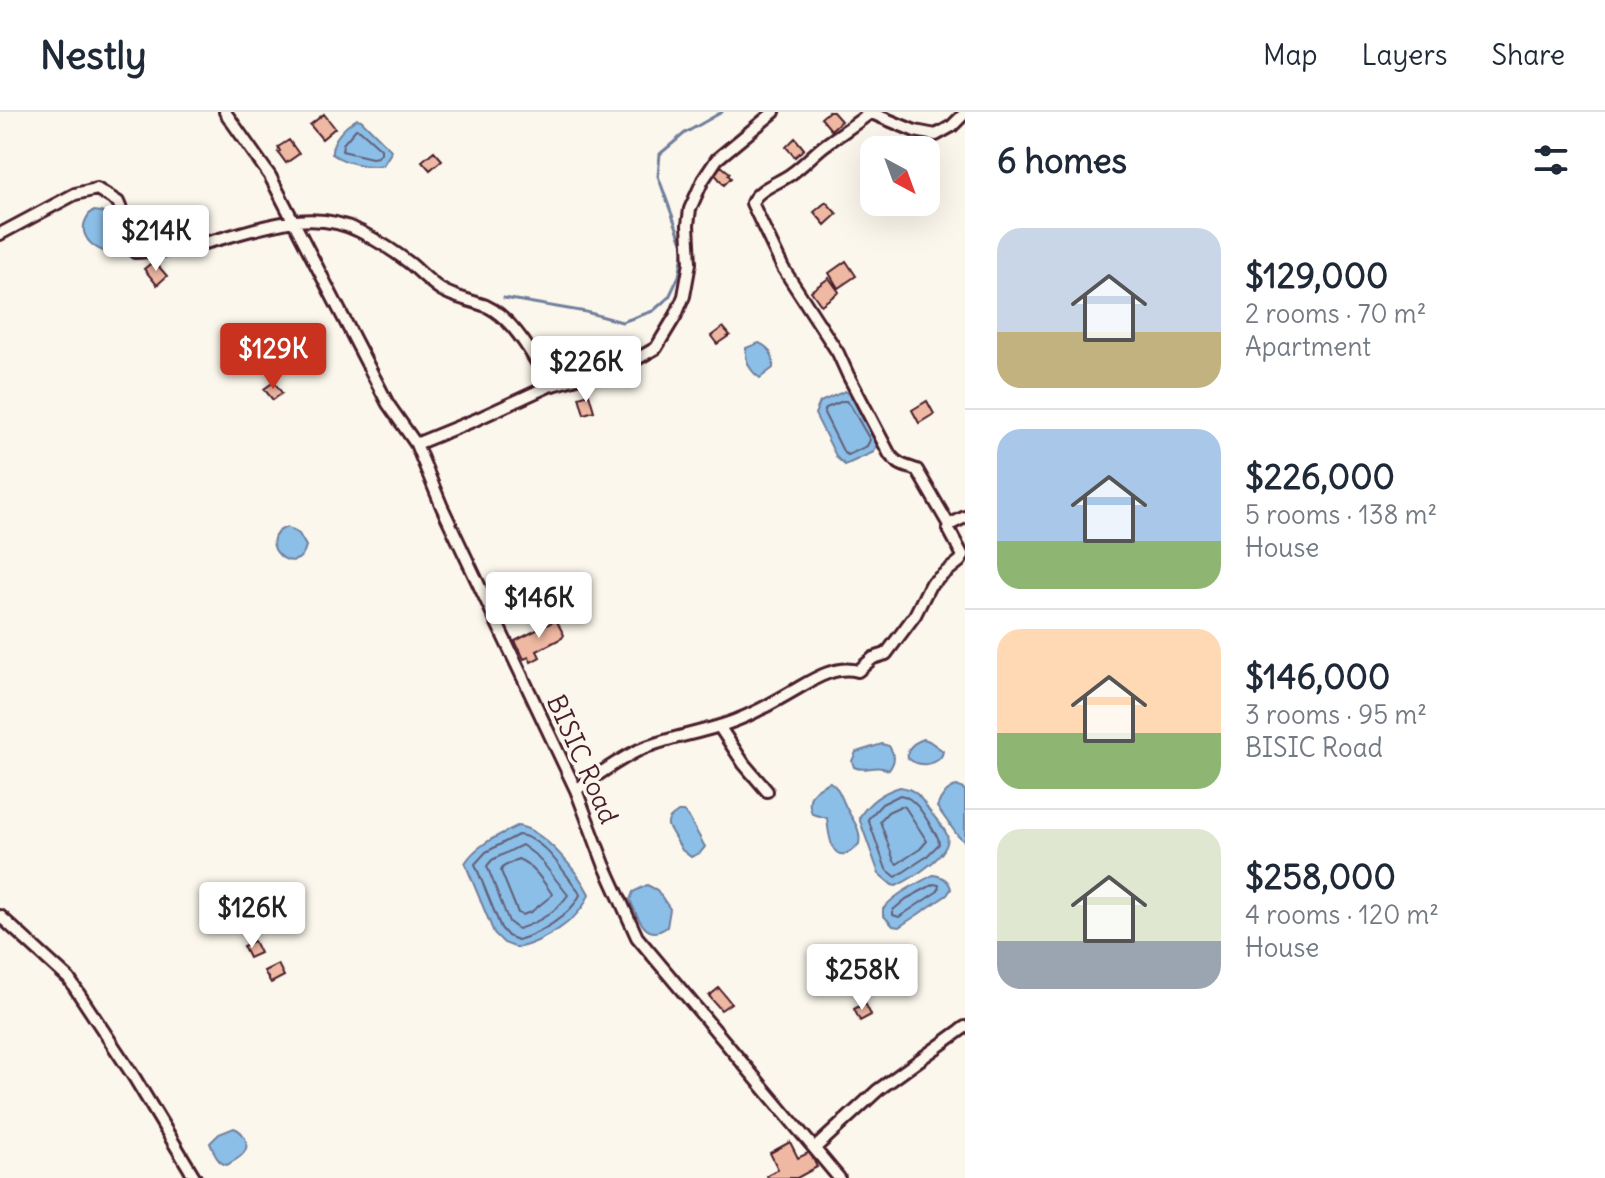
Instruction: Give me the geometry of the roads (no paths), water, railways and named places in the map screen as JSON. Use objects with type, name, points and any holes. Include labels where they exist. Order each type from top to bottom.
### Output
[{"type":"street","name":"BISIC Road","points":[[225,112],[270,176],[388,404],[416,444],[442,507],[576,790],[604,864],[637,937],[839,1178]]},
{"type":"street","points":[[416,444],[549,386],[630,363],[656,348],[684,296],[690,263],[690,209],[703,180],[717,159],[774,112]]},
{"type":"street","points":[[576,790],[640,749],[719,726],[754,712],[825,675],[848,668],[858,671],[873,658],[886,654],[915,615],[930,585],[963,556],[917,470],[896,463],[890,455],[838,353],[783,268],[752,203],[758,193],[795,172],[870,112],[915,131],[936,135],[952,126],[965,113]]},
{"type":"street","points":[[0,234],[75,194],[97,189],[118,202],[135,252],[176,250],[266,226],[294,222],[340,224],[360,231],[408,262],[441,290],[496,312],[517,334],[549,386]]},
{"type":"street","points":[[949,525],[965,517]]},
{"type":"street","points":[[719,726],[744,764],[767,791]]},
{"type":"street","points":[[0,916],[69,979],[127,1065],[195,1178]]},
{"type":"street","points":[[815,1148],[878,1090],[965,1027]]},
{"type":"water","points":[[357,119],[391,150],[383,165],[357,164],[332,154],[340,134]]},
{"type":"water","points":[[92,211],[109,215],[120,228],[119,241],[105,252],[92,245],[85,235],[84,223]]},
{"type":"water","points":[[759,343],[772,356],[773,364],[773,368],[760,378],[751,369],[746,352],[746,348]]},
{"type":"water","points":[[845,391],[860,406],[879,438],[874,452],[845,465],[837,458],[815,414],[820,402]]},
{"type":"water","points":[[287,527],[299,534],[306,546],[301,556],[294,560],[287,560],[275,548],[277,533]]},
{"type":"water","points":[[924,739],[943,751],[938,760],[928,764],[908,758],[912,746]]},
{"type":"water","points":[[882,744],[889,746],[893,755],[894,761],[889,770],[854,767],[852,761],[856,752]]},
{"type":"water","points":[[830,782],[839,792],[859,833],[859,844],[843,854],[838,853],[831,843],[827,818],[812,814],[810,808],[812,794]]},
{"type":"water","points":[[957,786],[965,790],[965,842],[937,807],[950,788]]},
{"type":"water","points":[[900,787],[920,797],[946,832],[947,842],[944,850],[929,865],[896,886],[879,874],[859,818],[877,798]]},
{"type":"water","points":[[678,812],[688,816],[705,847],[691,857],[682,850],[668,826],[669,819]]},
{"type":"water","points":[[517,826],[537,834],[548,843],[577,874],[589,894],[577,913],[559,929],[517,948],[504,943],[494,933],[465,863],[482,846]]},
{"type":"water","points":[[933,875],[949,883],[951,889],[947,895],[899,927],[893,926],[883,915],[883,909],[900,894]]},
{"type":"water","points":[[647,885],[657,890],[670,909],[667,927],[659,931],[653,932],[643,926],[630,900],[633,892]]},
{"type":"water","points":[[234,1128],[240,1131],[247,1144],[242,1155],[227,1165],[218,1160],[210,1143],[219,1134]]},
{"type":"waterway","points":[[504,298],[586,312],[622,322],[653,311],[669,297],[679,276],[684,248],[658,176],[660,154],[685,133],[722,112]]}]
